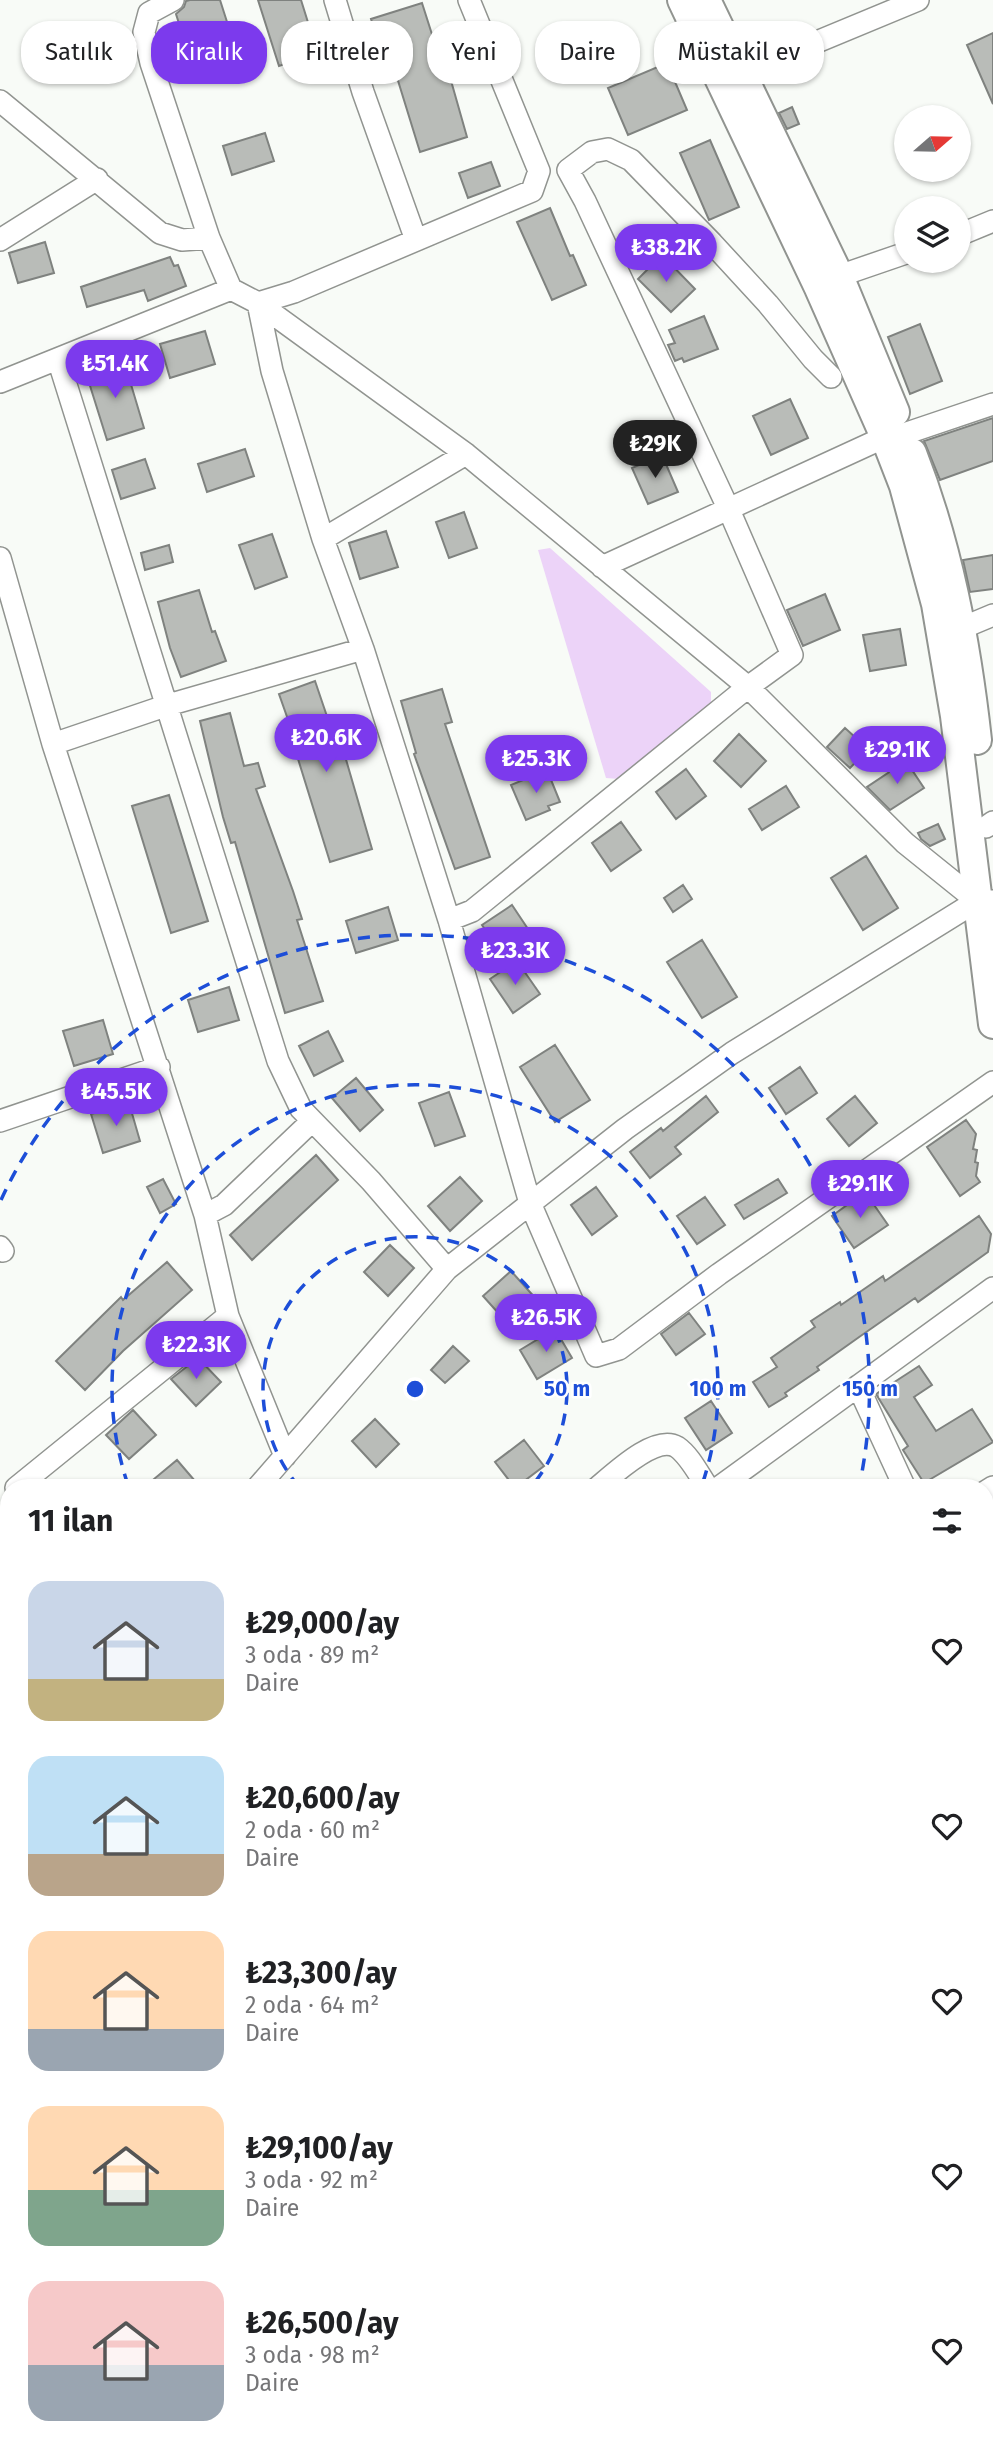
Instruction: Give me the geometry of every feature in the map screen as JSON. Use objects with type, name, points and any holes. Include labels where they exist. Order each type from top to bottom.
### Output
[{"type":"main road","points":[[682,0],[695,21]]},
{"type":"main road","points":[[706,0],[712,21]]},
{"type":"main road","points":[[733,84],[829,282],[895,436],[929,497],[962,628],[993,867]]},
{"type":"main road","points":[[895,436],[904,486],[936,604],[985,901],[993,1024]]},
{"type":"street","points":[[173,0],[149,13],[144,32],[159,87],[209,238],[231,289],[258,303],[466,454],[748,687],[905,843],[985,901],[732,1053],[625,1129],[447,1269],[265,1479]]},
{"type":"street","points":[[335,0],[363,92],[415,240]]},
{"type":"street","points":[[258,303],[294,292],[532,191],[539,171],[469,0]]},
{"type":"street","points":[[824,39],[918,0]]},
{"type":"street","points":[[0,101],[160,233],[182,240],[209,238]]},
{"type":"street","points":[[539,171],[568,170],[592,152],[608,149],[631,160],[749,284],[831,377]]},
{"type":"street","points":[[449,920],[472,911],[748,687],[792,655],[729,510],[568,170]]},
{"type":"street","points":[[0,240],[97,179]]},
{"type":"street","points":[[971,230],[993,221]]},
{"type":"street","points":[[829,282],[894,258]]},
{"type":"street","points":[[0,382],[231,289]]},
{"type":"street","points":[[258,303],[272,370],[323,539],[363,649],[449,920],[530,1203],[596,1356],[620,1349],[719,1274],[993,1082]]},
{"type":"street","points":[[58,359],[278,1061],[301,1109],[371,1181],[447,1269]]},
{"type":"street","points":[[602,566],[895,436],[993,404]]},
{"type":"street","points":[[323,539],[466,454]]},
{"type":"street","points":[[0,558],[54,744],[205,1215],[228,1315],[285,1456]]},
{"type":"street","points":[[962,628],[993,615]]},
{"type":"street","points":[[54,744],[168,705],[363,649]]},
{"type":"street","points":[[0,1121],[159,1067]]},
{"type":"street","points":[[205,1215],[224,1205],[312,1121]]},
{"type":"street","points":[[730,1479],[993,1288]]},
{"type":"street","points":[[27,1479],[228,1315]]},
{"type":"street","points":[[858,1386],[901,1479]]},
{"type":"street","points":[[609,1479],[651,1448],[666,1443],[684,1452],[702,1479]]},
{"type":"shaded area","points":[[550,548],[711,692],[711,704],[619,779],[606,778],[538,550]]},
{"type":"building","points":[[220,0],[227,21],[178,21],[176,14],[186,1]]},
{"type":"building","points":[[258,0],[301,0],[308,21],[281,21],[281,65],[279,66],[267,28],[267,21],[265,21]]},
{"type":"building","points":[[422,3],[428,21],[427,84],[452,84],[467,137],[420,152],[399,84],[413,84],[413,21],[371,19]]},
{"type":"building","points":[[993,33],[993,104],[967,45]]},
{"type":"building","points":[[654,69],[654,84],[676,84],[687,110],[628,135],[608,88],[617,84],[640,84],[640,74]]},
{"type":"building","points":[[792,107],[799,124],[787,129],[779,113]]},
{"type":"building","points":[[265,133],[274,161],[232,175],[223,146]]},
{"type":"building","points":[[710,140],[739,207],[709,220],[680,153]]},
{"type":"building","points":[[491,162],[500,186],[468,198],[459,173]]},
{"type":"building","points":[[550,208],[570,256],[573,255],[586,285],[552,300],[517,222]]},
{"type":"building","points":[[45,242],[54,273],[18,283],[9,253]]},
{"type":"building","points":[[662,255],[695,289],[671,312],[638,279]]},
{"type":"building","points":[[170,257],[174,266],[178,265],[186,286],[148,301],[144,290],[87,307],[81,287]]},
{"type":"building","points":[[704,316],[718,349],[684,362],[682,358],[675,361],[668,345],[675,343],[669,330]]},
{"type":"building","points":[[920,324],[942,381],[910,394],[888,337]]},
{"type":"building","points":[[205,331],[215,364],[170,378],[160,344]]},
{"type":"building","points":[[124,361],[144,428],[107,440],[86,373]]},
{"type":"building","points":[[790,399],[808,438],[771,455],[753,416]]},
{"type":"building","points":[[993,418],[993,461],[940,480],[924,441]]},
{"type":"building","points":[[245,449],[254,476],[207,492],[198,464]]},
{"type":"building","points":[[662,455],[678,492],[648,504],[632,468]]},
{"type":"building","points":[[145,459],[155,488],[121,499],[112,470]]},
{"type":"building","points":[[464,512],[477,548],[449,558],[436,522]]},
{"type":"building","points":[[386,531],[398,567],[360,579],[349,543]]},
{"type":"building","points":[[272,534],[287,577],[255,589],[239,545]]},
{"type":"building","points":[[169,545],[173,562],[145,570],[141,553]]},
{"type":"building","points":[[993,555],[993,589],[970,592],[963,560]]},
{"type":"building","points":[[199,590],[212,632],[215,631],[226,661],[181,677],[158,602]]},
{"type":"building","points":[[825,594],[840,630],[803,646],[787,610]]},
{"type":"building","points":[[900,629],[906,665],[870,671],[863,635]]},
{"type":"building","points":[[315,681],[333,734],[338,732],[372,849],[330,862],[294,746],[297,745],[279,694]]},
{"type":"building","points":[[442,689],[452,722],[445,724],[490,857],[455,869],[414,754],[416,753],[401,701]]},
{"type":"building","points":[[230,713],[244,766],[258,763],[265,786],[256,789],[302,919],[297,920],[323,1001],[285,1013],[235,842],[231,843],[223,817],[200,721]]},
{"type":"building","points":[[845,728],[868,749],[850,768],[827,747]]},
{"type":"building","points":[[739,734],[766,761],[741,787],[714,761]]},
{"type":"building","points":[[906,761],[924,788],[890,810],[867,787]]},
{"type":"building","points":[[686,769],[706,796],[676,819],[656,792]]},
{"type":"building","points":[[547,770],[560,802],[548,806],[550,810],[526,820],[511,785]]},
{"type":"building","points":[[786,786],[799,807],[762,830],[749,809]]},
{"type":"building","points":[[169,795],[208,921],[171,933],[132,806]]},
{"type":"building","points":[[621,822],[641,850],[611,871],[592,843]]},
{"type":"building","points":[[938,824],[945,839],[930,846],[918,833]]},
{"type":"building","points":[[866,856],[898,908],[863,930],[831,878]]},
{"type":"building","points":[[683,885],[692,899],[673,912],[664,898]]},
{"type":"building","points":[[512,905],[532,935],[503,955],[482,925]]},
{"type":"building","points":[[388,907],[398,940],[356,953],[346,921]]},
{"type":"building","points":[[702,940],[737,997],[702,1018],[667,962]]},
{"type":"building","points":[[517,961],[540,994],[513,1013],[490,979]]},
{"type":"building","points":[[229,987],[239,1020],[198,1032],[188,1000]]},
{"type":"building","points":[[103,1020],[113,1054],[74,1066],[63,1031]]},
{"type":"building","points":[[328,1031],[343,1061],[314,1076],[299,1046]]},
{"type":"building","points":[[555,1045],[590,1100],[555,1122],[520,1067]]},
{"type":"building","points":[[800,1067],[817,1093],[786,1114],[769,1088]]},
{"type":"building","points":[[356,1078],[383,1110],[360,1131],[332,1098]]},
{"type":"building","points":[[449,1092],[465,1136],[435,1146],[419,1103]]},
{"type":"building","points":[[706,1096],[718,1112],[675,1147],[681,1154],[650,1178],[630,1152],[661,1128],[663,1131]]},
{"type":"building","points":[[855,1096],[877,1123],[849,1146],[827,1119]]},
{"type":"building","points":[[129,1103],[140,1141],[103,1153],[91,1114]]},
{"type":"building","points":[[966,1120],[976,1134],[973,1149],[977,1150],[976,1176],[980,1182],[960,1196],[927,1147]]},
{"type":"building","points":[[316,1155],[338,1180],[252,1260],[230,1235]]},
{"type":"building","points":[[460,1177],[482,1201],[450,1231],[428,1206]]},
{"type":"building","points":[[163,1179],[176,1204],[160,1213],[147,1187]]},
{"type":"building","points":[[778,1179],[787,1193],[744,1219],[735,1205]]},
{"type":"building","points":[[596,1187],[617,1216],[592,1235],[571,1205]]},
{"type":"building","points":[[865,1192],[888,1225],[854,1248],[832,1216]]},
{"type":"building","points":[[705,1197],[725,1225],[697,1244],[677,1216]]},
{"type":"building","points":[[979,1216],[991,1234],[988,1252],[918,1302],[915,1298],[862,1335],[785,1393],[787,1396],[769,1407],[753,1382],[777,1367],[771,1358],[815,1327],[811,1321],[840,1302],[841,1305],[883,1276],[885,1281]]},
{"type":"building","points":[[390,1245],[414,1268],[388,1296],[364,1272]]},
{"type":"building","points":[[167,1262],[192,1290],[123,1351],[85,1390],[56,1361],[121,1297],[123,1300]]},
{"type":"building","points":[[511,1271],[537,1300],[509,1325],[483,1296]]},
{"type":"building","points":[[689,1313],[705,1334],[676,1355],[661,1334]]},
{"type":"building","points":[[555,1329],[572,1358],[537,1379],[520,1350]]},
{"type":"building","points":[[453,1346],[469,1361],[445,1383],[431,1370]]},
{"type":"building","points":[[198,1358],[221,1382],[196,1406],[171,1379]]},
{"type":"building","points":[[919,1366],[932,1385],[914,1397],[936,1431],[972,1409],[993,1442],[931,1479],[921,1479],[903,1450],[908,1446],[876,1394]]},
{"type":"building","points":[[711,1401],[732,1433],[706,1450],[685,1418]]},
{"type":"building","points":[[133,1410],[156,1435],[129,1459],[106,1435]]},
{"type":"building","points":[[375,1419],[399,1444],[376,1467],[352,1441]]},
{"type":"building","points":[[524,1440],[544,1466],[527,1479],[508,1479],[495,1462]]},
{"type":"building","points":[[177,1460],[193,1479],[154,1479]]}]
